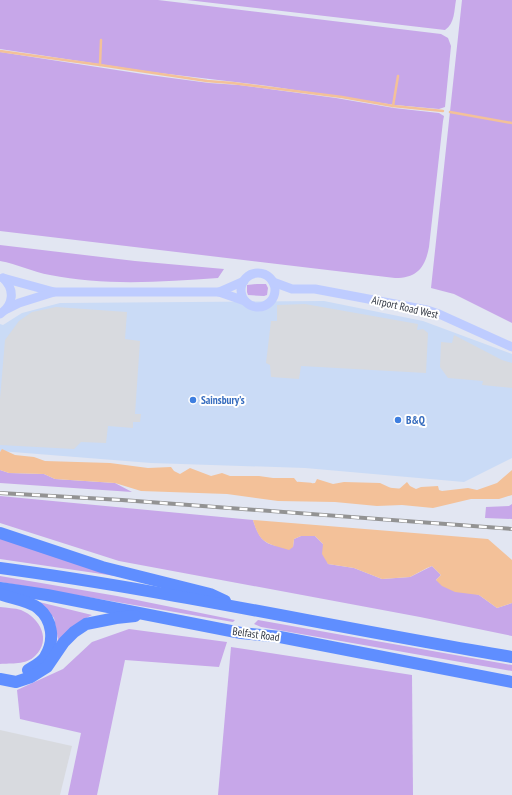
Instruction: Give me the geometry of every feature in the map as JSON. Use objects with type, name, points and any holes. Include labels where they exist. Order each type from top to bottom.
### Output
[{"type":"highway","points":[[0,533],[102,567],[210,594],[246,610]]},
{"type":"highway","name":"Belfast Road","points":[[0,568],[67,578],[512,657]]},
{"type":"highway","name":"Belfast Road","points":[[0,588],[47,595],[241,632],[280,637],[512,682]]},
{"type":"highway","points":[[0,594],[37,607],[48,619],[51,634],[51,641],[45,657],[37,665],[20,674],[1,679]]},
{"type":"highway","points":[[1,679],[16,682],[31,677],[47,667],[64,642],[74,632],[86,624],[116,618],[156,616]]},
{"type":"street","points":[[219,292],[244,281],[248,277],[258,274],[264,275],[272,282],[274,288],[272,298],[267,304],[258,307],[248,304],[241,291],[244,281]]},
{"type":"street","points":[[1,277],[54,292],[219,292],[245,300]]},
{"type":"street","points":[[1,277],[8,282],[12,296],[10,303],[2,313]]},
{"type":"street","name":"Airport Road West","points":[[272,282],[292,289],[315,289],[426,310],[439,314],[512,347]]},
{"type":"street","name":"Airport Road West","points":[[272,298],[292,289]]},
{"type":"street","points":[[2,313],[19,303],[54,292]]},
{"type":"shaded area","points":[[0,0],[158,0],[441,34],[448,38],[451,46],[445,107],[439,109],[395,105],[268,86],[151,72],[0,49]]},
{"type":"shaded area","points":[[187,0],[456,0],[451,24],[445,30]]},
{"type":"shaded area","points":[[462,0],[512,0],[512,323],[454,294],[431,288]]},
{"type":"shaded area","points":[[0,52],[149,75],[209,83],[239,85],[336,98],[394,108],[439,113],[444,116],[429,247],[425,261],[419,270],[414,274],[403,278],[395,278],[0,231]]},
{"type":"shaded area","points":[[0,245],[135,261],[224,269],[218,278],[154,282],[91,281],[44,274],[0,261]]},
{"type":"shaded area","points":[[266,284],[268,288],[267,295],[248,295],[247,285]]},
{"type":"shaded area","points":[[324,301],[423,321],[512,354],[512,458],[464,482],[305,468],[151,463],[0,451],[0,324],[3,325],[22,313],[60,303]]},
{"type":"shaded area","points":[[305,304],[418,324],[417,330],[423,329],[428,333],[426,373],[301,366],[299,379],[271,377],[270,365],[266,363],[271,321],[277,321],[277,305]]},
{"type":"shaded area","points":[[56,307],[127,312],[125,339],[140,341],[135,414],[141,414],[140,422],[133,422],[133,428],[108,426],[106,443],[81,442],[74,449],[0,445],[0,399],[5,340],[19,321],[32,312]]},
{"type":"shaded area","points":[[454,335],[502,360],[512,363],[512,388],[482,385],[483,381],[448,378],[440,367],[441,342],[452,343]]},
{"type":"shaded area","points":[[2,449],[15,455],[34,457],[45,461],[110,463],[148,468],[171,467],[174,471],[180,474],[190,468],[211,476],[222,473],[230,476],[294,478],[298,483],[306,484],[315,483],[317,479],[333,484],[344,482],[380,483],[398,490],[407,482],[410,486],[416,489],[421,487],[438,486],[439,490],[442,491],[468,488],[477,490],[497,483],[512,470],[512,495],[499,499],[471,499],[433,508],[402,505],[377,506],[335,502],[278,501],[227,494],[141,491],[115,483],[55,479],[44,474],[9,473],[0,470],[0,452]]},
{"type":"shaded area","points":[[0,470],[9,473],[44,474],[55,479],[115,483],[132,492],[0,483]]},
{"type":"shaded area","points":[[0,496],[253,520],[259,535],[271,545],[293,547],[294,539],[301,536],[315,536],[323,544],[328,564],[354,568],[382,579],[410,577],[432,566],[441,575],[436,580],[479,595],[497,608],[512,603],[512,636],[420,617],[119,561],[0,523]]},
{"type":"shaded area","points":[[512,504],[512,519],[485,518],[486,507],[509,506]]},
{"type":"shaded area","points":[[253,520],[488,539],[512,560],[512,603],[497,608],[479,595],[455,592],[442,586],[436,580],[441,575],[432,566],[410,577],[382,579],[354,568],[328,564],[322,554],[323,544],[315,536],[301,536],[294,539],[293,547],[289,550],[269,544],[261,538]]},
{"type":"shaded area","points":[[0,538],[122,577],[0,559]]},
{"type":"shaded area","points":[[0,576],[117,596],[235,620],[233,622],[0,582]]},
{"type":"shaded area","points":[[39,602],[92,615],[79,622],[53,655],[58,639],[54,618]]},
{"type":"shaded area","points":[[0,607],[21,610],[34,618],[42,630],[43,643],[40,650],[31,659],[18,663],[0,664]]},
{"type":"shaded area","points":[[258,620],[512,665],[512,671],[261,627],[254,624]]},
{"type":"shaded area","points":[[129,629],[227,642],[219,667],[125,660],[97,795],[68,795],[81,733],[20,719],[17,690],[63,669],[92,642]]},
{"type":"shaded area","points":[[231,647],[412,675],[413,795],[218,795]]},
{"type":"shaded area","points":[[0,730],[72,746],[60,795],[0,795]]},
{"type":"waterway","points":[[0,51],[100,65],[101,40]]},
{"type":"waterway","points":[[100,65],[207,81],[342,97],[393,106],[398,76]]},
{"type":"waterway","points":[[393,106],[443,111]]},
{"type":"waterway","points":[[450,112],[512,123]]},
{"type":"waterway","points":[[298,483],[311,484]]},
{"type":"waterway","points":[[390,489],[401,490]]},
{"type":"railway","points":[[0,493],[122,500],[512,529]]},
{"type":"place","name":"Sainsbury's","points":[[193,400]]},
{"type":"place","name":"B&Q","points":[[398,420]]}]
